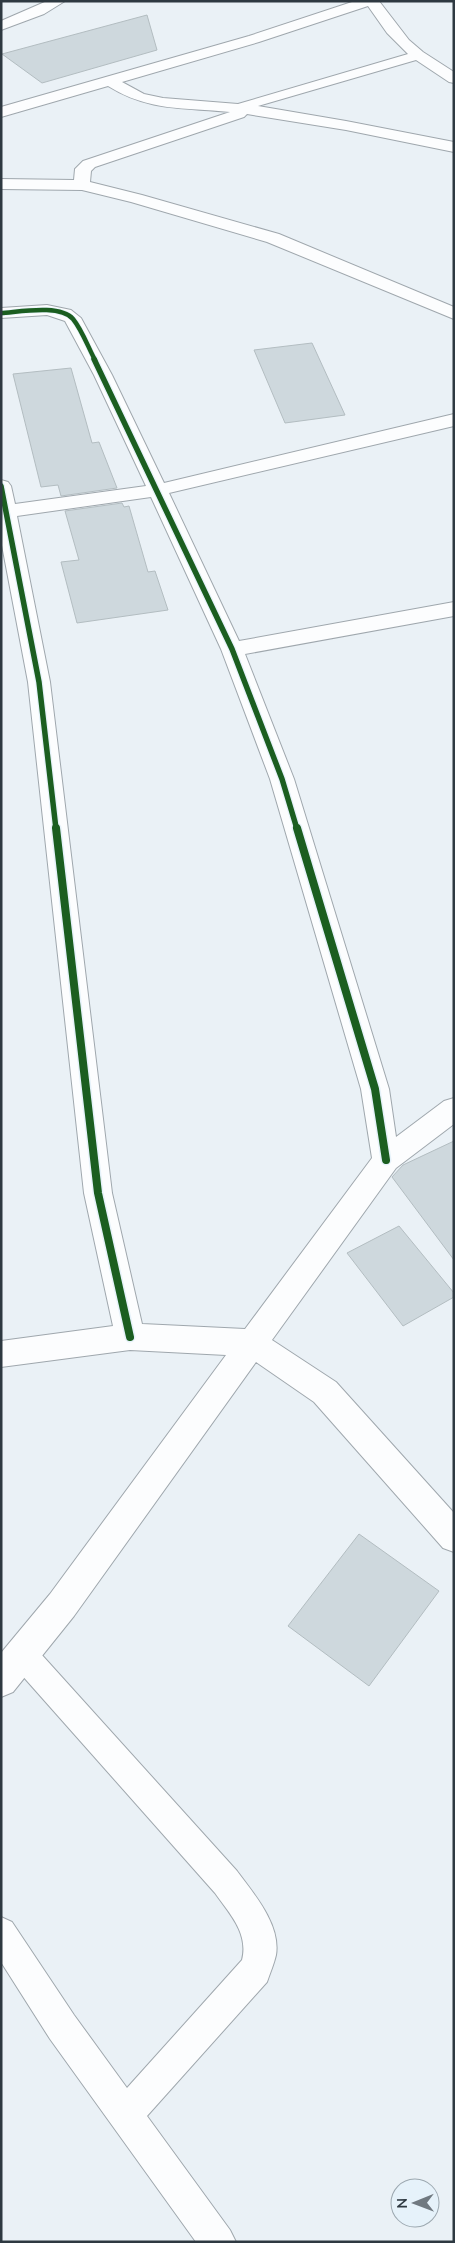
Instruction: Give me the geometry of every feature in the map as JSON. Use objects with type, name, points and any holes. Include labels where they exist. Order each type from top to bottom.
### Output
[{"type":"street","points":[[1,26],[23,18],[58,1]]},
{"type":"street","points":[[1,112],[254,39],[371,1],[390,30],[418,55],[448,68],[454,79]]},
{"type":"street","points":[[82,185],[83,169],[89,164],[244,109],[418,55]]},
{"type":"street","points":[[110,80],[133,94],[147,99],[187,105],[244,109],[309,119],[454,147]]},
{"type":"street","points":[[1,184],[82,185],[136,198],[273,238],[454,314]]},
{"type":"street","points":[[1,313],[52,310],[67,314],[72,318],[103,375],[232,649],[282,779],[348,996],[376,1089],[386,1160]]},
{"type":"street","points":[[3,512],[158,490],[454,420]]},
{"type":"street","points":[[1,486],[3,512],[39,682],[98,1193],[130,1336]]},
{"type":"street","points":[[232,649],[454,609]]},
{"type":"street","points":[[1,1680],[62,1605],[386,1160],[454,1109]]},
{"type":"street","points":[[1,1354],[130,1336],[252,1343],[325,1392],[454,1537]]},
{"type":"lane","points":[[22,1654],[226,1882],[246,1910],[260,1943],[260,1953],[255,1970],[125,2115]]},
{"type":"lane","points":[[1,1933],[62,2027],[218,2242]]},
{"type":"building","points":[[147,15],[157,50],[42,83],[2,54]]},
{"type":"building","points":[[312,343],[345,415],[285,423],[254,350]]},
{"type":"building","points":[[71,368],[92,443],[99,442],[117,488],[61,496],[58,485],[41,487],[13,374]]},
{"type":"building","points":[[122,503],[124,507],[129,506],[148,572],[155,571],[168,610],[77,623],[61,562],[79,560],[65,511]]},
{"type":"building","points":[[454,1141],[454,1260],[392,1177],[403,1165]]},
{"type":"building","points":[[399,1226],[454,1293],[454,1297],[403,1326],[347,1253]]},
{"type":"building","points":[[359,1534],[439,1591],[369,1686],[288,1626]]},
{"type":"cycle path","points":[[1,313],[47,310],[56,311],[72,318],[103,375],[232,649],[282,779],[375,1089],[386,1160]]},
{"type":"cycle path","points":[[1,486],[39,682],[98,1193],[130,1337]]}]
